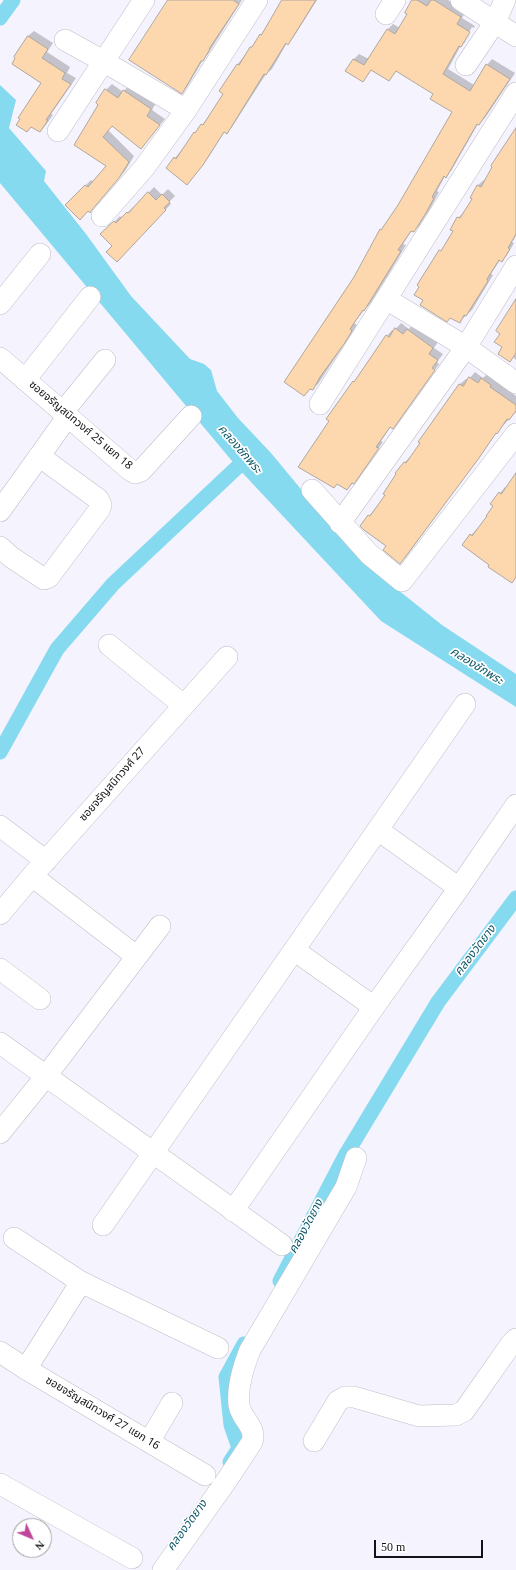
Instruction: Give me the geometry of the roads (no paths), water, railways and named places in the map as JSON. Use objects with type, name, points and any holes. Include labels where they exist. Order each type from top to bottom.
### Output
[{"type":"street","points":[[58,131],[144,0]]},
{"type":"street","points":[[102,216],[144,168],[186,110],[257,0]]},
{"type":"street","points":[[461,0],[516,36]]},
{"type":"street","points":[[466,65],[495,22],[505,0]]},
{"type":"street","points":[[64,40],[186,110]]},
{"type":"street","points":[[320,404],[516,93]]},
{"type":"street","points":[[0,304],[40,254]]},
{"type":"street","points":[[340,523],[466,347],[516,266]]},
{"type":"street","points":[[25,380],[90,296]]},
{"type":"street","points":[[386,299],[466,347],[516,383]]},
{"type":"street","name":"ซอยจรัญสนิทวงศ์ 25 แยก 18","points":[[0,358],[135,473],[141,471],[192,416]]},
{"type":"street","points":[[0,511],[105,360]]},
{"type":"street","points":[[312,490],[369,554],[402,581],[516,434]]},
{"type":"street","points":[[0,547],[11,557],[44,579],[49,577],[99,510],[101,505],[98,499],[39,456]]},
{"type":"street","points":[[109,645],[183,705]]},
{"type":"street","name":"ซอยจรัญสนิทวงศ์ 27","points":[[0,914],[227,656]]},
{"type":"street","points":[[103,1225],[154,1154],[465,704]]},
{"type":"street","points":[[233,1211],[516,805]]},
{"type":"street","points":[[0,826],[46,860]]},
{"type":"street","points":[[378,830],[459,888]]},
{"type":"street","points":[[32,876],[136,956]]},
{"type":"street","points":[[0,1133],[46,1076],[160,926]]},
{"type":"street","points":[[294,950],[374,1007]]},
{"type":"street","points":[[0,969],[40,999]]},
{"type":"street","points":[[0,1043],[282,1245]]},
{"type":"street","points":[[163,1570],[223,1486],[252,1442],[254,1436],[252,1430],[242,1414],[239,1404],[242,1372],[250,1350],[346,1186],[356,1158]]},
{"type":"street","points":[[14,1238],[81,1282],[218,1348]]},
{"type":"street","points":[[26,1369],[81,1282]]},
{"type":"street","points":[[314,1441],[338,1401],[345,1397],[354,1397],[419,1416],[456,1415],[464,1411],[510,1344],[516,1339]]},
{"type":"street","name":"ซอยจรัญสนิทวงศ์ 27 แยก 16","points":[[0,1352],[204,1475]]},
{"type":"street","points":[[149,1442],[172,1403]]},
{"type":"street","points":[[0,1484],[132,1558]]},
{"type":"water","name":"คลองชักพระ","points":[[0,85],[16,100],[9,128],[46,171],[44,181],[86,234],[131,296],[190,359],[204,364],[211,370],[217,391],[238,418],[271,453],[334,529],[393,586],[442,625],[516,674],[516,707],[381,621],[237,467],[0,183]]},
{"type":"waterway","points":[[0,18],[13,0]]},
{"type":"waterway","name":"คลองชักพระ","points":[[0,752],[57,649],[113,584],[246,459]]},
{"type":"waterway","name":"คลองวัดยาง","points":[[280,1281],[345,1156],[438,1002],[516,898]]},
{"type":"waterway","name":"คลองวัดยาง","points":[[230,1462],[239,1448],[231,1425],[226,1377],[244,1344]]}]
